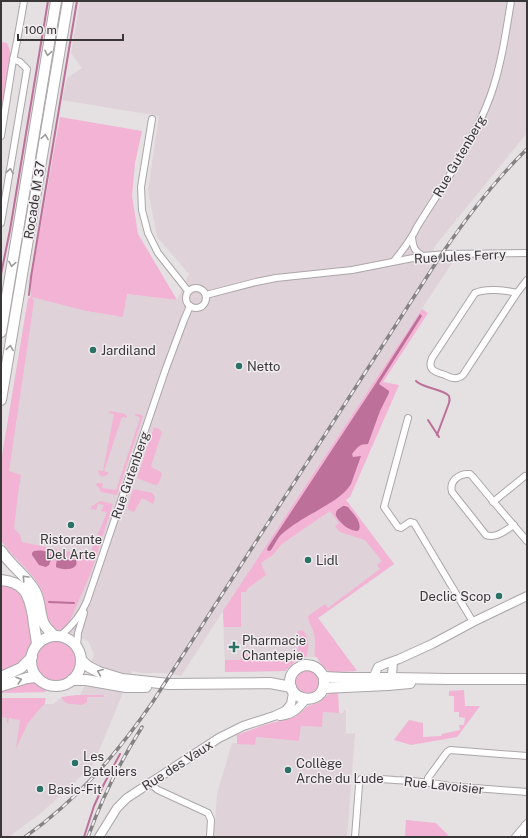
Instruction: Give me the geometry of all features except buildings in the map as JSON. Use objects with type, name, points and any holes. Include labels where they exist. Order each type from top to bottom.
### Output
[{"type":"main road","name":"Rocade M 37","points":[[1,332],[56,1]]},
{"type":"main road","name":"Rocade M 37","points":[[1,400],[68,1]]},
{"type":"main road","points":[[1,551],[36,592],[45,625],[57,636]]},
{"type":"main road","points":[[1,580],[16,584],[28,595],[31,602],[37,644]]},
{"type":"main road","points":[[57,636],[71,640],[80,653],[82,661],[77,675],[72,680],[66,684],[54,686],[43,682],[37,677],[32,664],[32,657],[37,644],[48,637],[57,636]]},
{"type":"main road","points":[[1,677],[21,668],[32,657]]},
{"type":"main road","points":[[82,661],[89,667],[116,678],[165,684],[270,683],[291,676]]},
{"type":"main road","points":[[311,665],[319,670],[324,682],[321,692],[317,696],[312,699],[306,699],[297,696],[292,690],[289,682],[296,669],[300,666],[311,665]]},
{"type":"main road","points":[[1,686],[27,678],[37,677]]},
{"type":"main road","points":[[324,682],[344,678],[373,678],[388,682]]},
{"type":"main road","points":[[324,682],[527,679]]},
{"type":"main road","points":[[72,680],[86,680],[126,687],[145,687],[165,684]]},
{"type":"main road","points":[[270,683],[292,690]]},
{"type":"street","points":[[1,136],[24,1]]},
{"type":"street","name":"Rue Gutenberg","points":[[394,261],[412,237],[477,129],[490,96],[499,64],[511,1]]},
{"type":"street","points":[[1,223],[27,69],[20,62],[14,59]]},
{"type":"street","points":[[152,119],[141,187],[142,210],[148,233],[158,253],[188,291]]},
{"type":"street","points":[[412,237],[414,250],[423,256]]},
{"type":"street","name":"Rue Jules Ferry","points":[[394,261],[447,254],[527,253]]},
{"type":"street","points":[[206,295],[270,279],[352,270],[394,261]]},
{"type":"street","points":[[517,293],[500,290],[475,293],[432,358],[430,364],[433,370],[453,378],[460,378],[527,280]]},
{"type":"street","points":[[191,289],[201,289],[206,295],[206,301],[202,306],[196,309],[190,306],[186,302],[188,291],[191,289]]},
{"type":"street","name":"Rue Gutenberg","points":[[57,636],[75,622],[87,601],[165,371],[190,306]]},
{"type":"street","points":[[408,418],[384,507],[398,527],[401,528],[410,522],[414,523],[473,622]]},
{"type":"street","points":[[514,526],[497,535],[486,535],[452,492],[451,486],[454,480],[463,474],[470,474],[527,541]]},
{"type":"street","points":[[493,502],[525,476]]},
{"type":"street","points":[[373,678],[378,667],[393,662],[432,644],[527,596]]},
{"type":"street","points":[[76,646],[87,601]]},
{"type":"street","points":[[388,682],[392,675],[393,662]]},
{"type":"street","name":"Rue des Vaux","points":[[101,836],[121,803],[219,738],[243,726],[274,716],[287,709],[291,704],[292,690]]},
{"type":"street","name":"Rue des Vaux","points":[[274,716],[295,712],[306,699]]},
{"type":"street","points":[[428,782],[428,778],[450,750],[527,756]]},
{"type":"street","name":"Rue Lavoisier","points":[[355,837],[359,785],[361,779],[428,782],[449,786],[527,792]]},
{"type":"street","points":[[149,783],[158,790],[208,812],[211,820],[210,837]]},
{"type":"street","points":[[514,837],[526,824]]},
{"type":"street","points":[[524,837],[526,824]]},
{"type":"shaded area","points":[[80,1],[527,1],[527,133],[435,246],[428,265],[454,260],[250,570],[273,555],[282,544],[346,500],[394,564],[318,618],[357,671],[336,672],[336,674],[327,670],[319,662],[317,657],[296,658],[296,661],[285,671],[225,672],[223,611],[181,676],[165,673],[143,673],[132,671],[93,765],[41,813],[9,837],[1,837],[1,705],[44,706],[45,704],[53,704],[61,698],[79,697],[84,687],[94,654],[88,641],[60,630],[55,630],[47,620],[45,600],[38,584],[33,576],[7,550],[1,540],[1,462],[28,299],[31,296],[86,311],[123,317],[126,294],[177,300],[189,274],[157,237],[148,190],[159,116],[62,100],[67,78],[82,68],[71,53]]},
{"type":"shaded area","points":[[1,42],[7,43],[13,59],[1,136]]},
{"type":"shaded area","points":[[60,117],[142,131],[135,163],[132,196],[138,234],[177,300],[127,294],[123,317],[86,311],[32,297],[34,301],[9,471],[21,475],[14,528],[20,535],[22,542],[89,556],[107,512],[101,511],[104,505],[98,504],[96,510],[91,509],[91,507],[100,501],[113,504],[86,584],[68,625],[58,630],[52,627],[47,619],[42,591],[38,584],[1,540],[1,462],[28,299],[31,296],[31,281]]},
{"type":"shaded area","points":[[422,309],[428,313],[383,382],[399,385],[350,497],[346,500],[394,564],[318,618],[357,671],[336,672],[336,674],[327,670],[317,657],[315,657],[315,637],[308,616],[325,604],[328,608],[380,569],[377,565],[382,561],[365,540],[340,532],[335,526],[339,523],[330,511],[282,544],[273,555],[261,563],[266,575],[247,589],[246,592],[241,592],[241,627],[224,627],[223,611]]},
{"type":"shaded area","points":[[420,314],[422,316],[379,384],[389,391],[389,393],[380,411],[368,444],[361,445],[352,454],[353,457],[361,456],[348,489],[335,500],[286,530],[279,537],[271,550],[267,550],[268,547]]},
{"type":"shaded area","points":[[110,411],[125,414],[127,418],[122,417],[104,471],[109,473],[103,477],[99,474],[98,470],[103,471],[114,414],[108,413]]},
{"type":"shaded area","points":[[135,414],[143,416],[117,495],[101,492],[96,485],[97,483],[103,483],[102,488],[116,490],[140,418]]},
{"type":"shaded area","points":[[154,427],[162,432],[151,466],[162,474],[157,485],[137,478]]},
{"type":"shaded area","points":[[133,489],[152,493],[155,498],[153,504],[142,498],[134,512],[127,509]]},
{"type":"shaded area","points":[[343,506],[348,507],[356,518],[360,527],[359,530],[357,531],[348,528],[338,519],[336,512]]},
{"type":"shaded area","points":[[34,551],[44,551],[49,553],[52,557],[49,565],[46,567],[39,565],[32,555]]},
{"type":"shaded area","points":[[57,559],[76,560],[77,563],[76,566],[70,569],[59,568],[56,567]]},
{"type":"shaded area","points":[[1,584],[16,588],[26,601],[33,643],[28,656],[21,665],[1,674]]},
{"type":"shaded area","points":[[302,630],[306,635],[308,650],[306,657],[298,658],[298,635],[296,635],[298,631]]},
{"type":"shaded area","points":[[53,639],[61,639],[72,645],[78,656],[78,664],[72,675],[61,681],[53,681],[42,675],[36,664],[36,656],[42,645]]},
{"type":"shaded area","points":[[294,653],[294,656],[296,655],[296,661],[285,671],[225,672],[225,660],[240,660],[242,654]]},
{"type":"shaded area","points":[[302,669],[311,669],[318,675],[320,684],[316,692],[308,696],[296,691],[293,679]]},
{"type":"shaded area","points":[[35,681],[42,685],[46,692],[1,693],[1,689]]},
{"type":"shaded area","points":[[464,690],[465,706],[480,706],[457,737],[411,745],[394,740],[409,720],[423,723],[423,737],[441,736],[442,734],[460,730],[459,725],[464,725],[465,718],[459,717],[459,712],[454,712],[454,696],[449,696],[449,691]]},
{"type":"shaded area","points":[[332,692],[338,692],[339,713],[323,712],[322,727],[301,726],[299,741],[256,737],[255,745],[237,744],[237,735],[264,725],[295,717],[308,706],[318,703]]},
{"type":"shaded area","points":[[77,695],[104,695],[104,697],[87,697],[87,702],[82,705],[67,703],[61,697]]},
{"type":"shaded area","points":[[1,698],[46,698],[44,706],[42,706],[28,723],[16,748],[20,720],[9,718],[7,723],[7,718],[1,717]]},
{"type":"shaded area","name":"Collège Arche du Lude","points":[[344,710],[346,710],[346,734],[355,733],[347,837],[214,837],[217,794],[232,743],[254,745],[255,737],[299,741],[301,726],[322,727],[323,712],[343,713]]},
{"type":"shaded area","points":[[406,820],[436,823],[448,835],[446,837],[405,837]]},
{"type":"waterway","points":[[1,274],[10,230],[48,1]]},
{"type":"waterway","points":[[29,295],[77,1]]},
{"type":"waterway","points":[[416,381],[449,396],[450,400],[437,435]]},
{"type":"waterway","points":[[428,420],[439,437]]},
{"type":"waterway","points":[[49,602],[74,603]]},
{"type":"waterway","points":[[84,837],[94,806],[120,754]]},
{"type":"railway","points":[[25,837],[44,823],[79,792],[124,741],[152,703],[441,255],[481,200],[527,149]]},
{"type":"railway","points":[[88,837],[112,780],[142,727]]},
{"type":"place","name":"Jardiland","points":[[93,350]]},
{"type":"place","name":"Netto","points":[[239,366]]},
{"type":"place","name":"Ristorante Del Arte","points":[[71,525]]},
{"type":"place","name":"Lidl","points":[[308,560]]},
{"type":"place","name":"Declic Scop","points":[[499,596]]},
{"type":"place","name":"Pharmacie Chantepie","points":[[234,647]]},
{"type":"place","name":"Les Bateliers","points":[[75,763]]},
{"type":"place","name":"Collège Arche du Lude","points":[[288,770]]},
{"type":"place","name":"Basic-Fit","points":[[40,789]]}]
